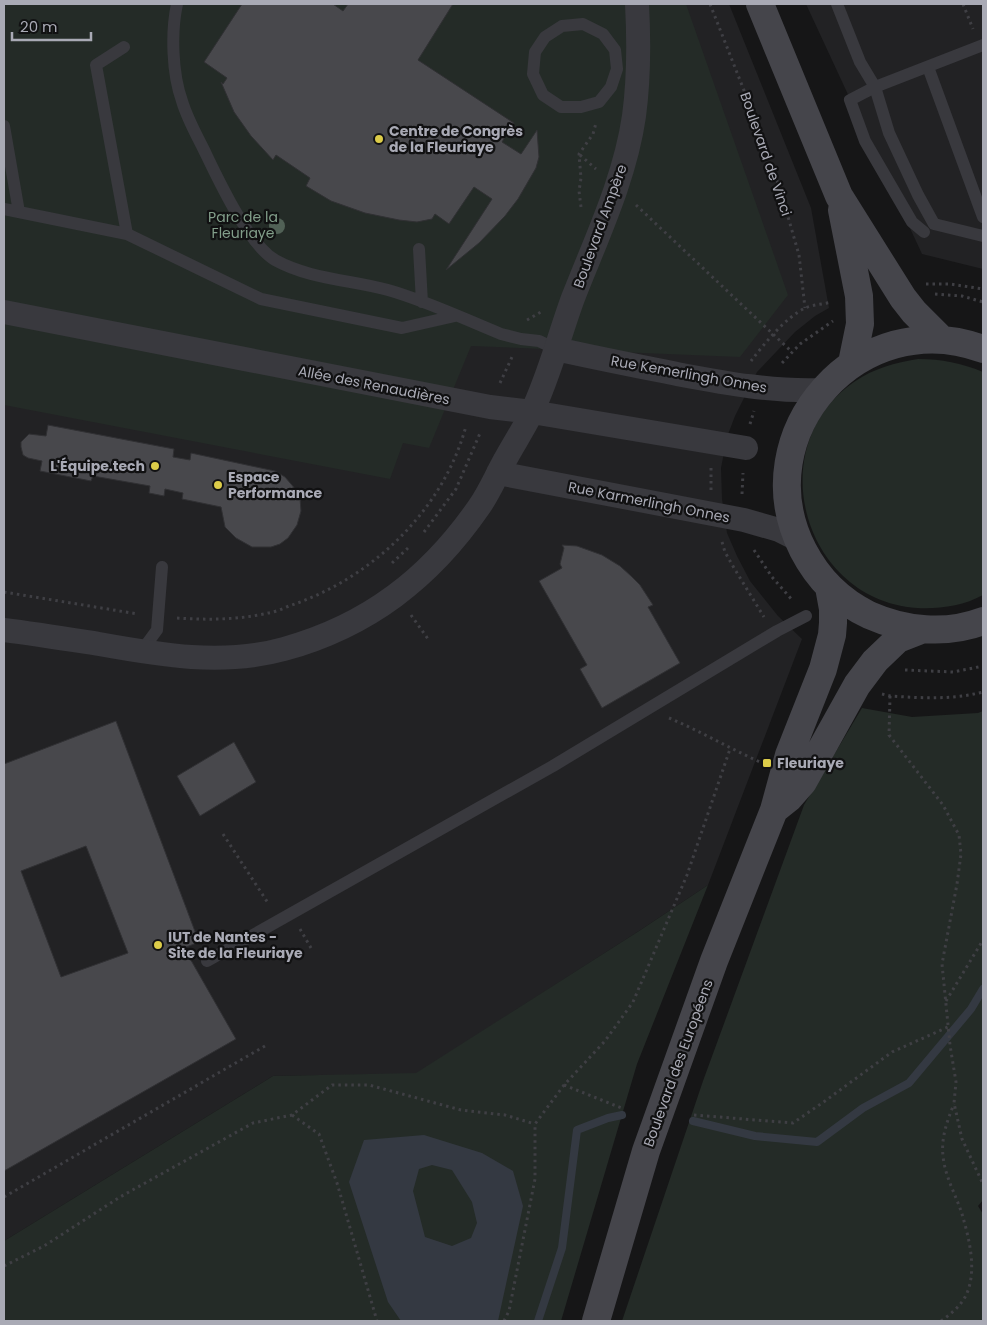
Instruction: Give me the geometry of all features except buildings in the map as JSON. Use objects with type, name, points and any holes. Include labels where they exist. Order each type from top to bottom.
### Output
[{"type":"main road","points":[[760,4],[839,196],[903,298],[942,340]]},
{"type":"main road","points":[[839,196],[859,296],[860,324],[852,364]]},
{"type":"main road","points":[[983,349],[969,344],[942,340],[910,341],[880,349],[852,364],[822,390],[809,408],[798,428],[787,472],[790,517],[797,539],[811,564],[829,587],[856,608],[887,623],[921,630],[952,629],[983,621]]},
{"type":"main road","name":"Boulevard des Européens","points":[[596,1321],[649,1142],[714,961],[774,810],[789,755],[820,678],[832,635],[833,609],[829,587]]},
{"type":"main road","points":[[774,810],[789,798],[803,782],[858,685],[875,661],[898,639],[921,630]]},
{"type":"street","name":"Boulevard Ampère","points":[[4,630],[140,652],[206,659],[245,657],[284,649],[338,629],[376,610],[419,578],[480,506],[532,412],[556,349],[572,301],[616,187],[634,118],[627,73],[637,4]]},
{"type":"street","name":"Allée des Renaudières","points":[[4,312],[481,406],[532,412],[746,448]]},
{"type":"street","name":"Rue Kemerlingh Onnes","points":[[556,349],[733,385],[800,391],[822,390]]},
{"type":"street","name":"Rue Karmerlingh Onnes","points":[[498,474],[728,516],[764,525],[797,539]]},
{"type":"lane","points":[[177,4],[174,43],[181,101],[215,171],[246,228],[257,244],[274,260],[324,277],[389,290],[501,334],[539,341],[556,349]]},
{"type":"lane","points":[[837,4],[860,62],[875,87],[889,132],[918,195],[934,224],[983,236]]},
{"type":"lane","points":[[583,24],[603,34],[627,73],[598,102],[581,107],[562,106],[543,95],[533,74],[535,52],[545,37],[562,26],[583,24]]},
{"type":"lane","points":[[924,232],[912,222],[865,142],[850,100],[875,87],[983,46]]},
{"type":"lane","points":[[124,47],[96,65],[127,234]]},
{"type":"lane","points":[[928,66],[983,217]]},
{"type":"lane","points":[[4,126],[19,212]]},
{"type":"lane","points":[[4,209],[127,234],[262,299],[402,328],[455,316]]},
{"type":"lane","points":[[419,249],[422,302]]},
{"type":"lane","points":[[140,652],[157,630],[162,566]]},
{"type":"lane","points":[[207,961],[553,766],[776,631],[806,616]]},
{"type":"path","name":"Boulevard de Vinci","points":[[710,4],[750,106],[782,197],[799,255],[805,308]]},
{"type":"path","points":[[598,102],[593,134],[579,154],[792,352]]},
{"type":"path","points":[[4,592],[159,617],[213,620],[268,613],[312,599],[350,578],[380,556],[409,528],[434,496],[451,466],[462,440],[481,406],[502,377],[521,339]]},
{"type":"path","points":[[420,537],[456,489],[481,406]]},
{"type":"path","points":[[390,565],[414,542]]},
{"type":"path","points":[[890,696],[888,725],[890,735],[944,806],[959,835],[960,854],[957,884],[942,964],[950,1045],[956,1082],[954,1103],[946,1124],[943,1141],[943,1157],[949,1182],[962,1214],[972,1257],[971,1276],[967,1294],[954,1312],[941,1321]]},
{"type":"path","points":[[504,1321],[509,1311],[535,1178],[535,1124],[564,1085],[605,1042],[632,1002],[687,875],[730,749],[694,728],[647,709]]},
{"type":"path","points":[[223,834],[280,921]]},
{"type":"path","points":[[946,1001],[983,940]]},
{"type":"path","points":[[694,1115],[793,1123],[892,1052],[948,1027]]},
{"type":"path","points":[[4,1197],[265,1046]]},
{"type":"path","points":[[4,1266],[44,1246],[120,1197],[253,1123],[292,1115],[332,1085],[369,1085],[461,1110],[505,1115],[535,1124]]},
{"type":"path","points":[[564,1085],[624,1109]]},
{"type":"path","points":[[954,1103],[962,1138],[983,1184]]},
{"type":"path","points":[[292,1115],[320,1134],[337,1183],[377,1321]]},
{"type":"shaded area","points":[[4,4],[729,4],[811,208],[829,308],[815,316],[795,332],[757,372],[735,416],[727,437],[721,468],[722,499],[727,533],[750,581],[778,616],[802,639],[708,885],[416,1074],[273,1076],[4,1241]]},
{"type":"shaded area","points":[[806,4],[983,4],[983,269],[922,254]]},
{"type":"shaded area","points":[[424,1135],[482,1153],[513,1171],[523,1206],[498,1321],[401,1321],[388,1302],[349,1182],[364,1140]],"holes":[[[432,1165],[452,1170],[472,1202],[477,1223],[471,1238],[452,1246],[425,1237],[413,1191],[419,1169]]]},
{"type":"green space","name":"Parc de la Fleuriaye","points":[[4,4],[686,4],[788,295],[740,357],[471,346],[429,448],[403,443],[390,479],[4,405]]},
{"type":"green space","points":[[918,359],[951,362],[983,372],[983,595],[959,604],[934,608],[917,608],[878,599],[846,578],[822,550],[807,516],[803,480],[808,444],[825,410],[854,382],[869,373],[901,362]]},
{"type":"green space","points":[[862,708],[912,717],[978,713],[983,711],[983,1200],[978,1206],[983,1214],[983,1321],[622,1321],[703,1081],[804,805]]},
{"type":"green space","points":[[708,885],[637,1064],[561,1321],[4,1321],[4,1241],[273,1076],[416,1073]]},
{"type":"waterway","points":[[693,1121],[755,1136],[817,1142],[863,1108],[909,1083],[971,1009],[983,989]]},
{"type":"waterway","points":[[538,1321],[562,1248],[577,1130],[608,1118],[622,1115]]},
{"type":"place","name":"Centre de Congrès de la Fleuriaye","points":[[379,139]]},
{"type":"place","name":"L'Équipe.tech","points":[[155,466]]},
{"type":"place","name":"Espace Performance","points":[[218,485]]},
{"type":"place","name":"Fleuriaye","points":[[767,763]]},
{"type":"place","name":"IUT de Nantes - Site de la Fleuriaye","points":[[158,945]]}]
